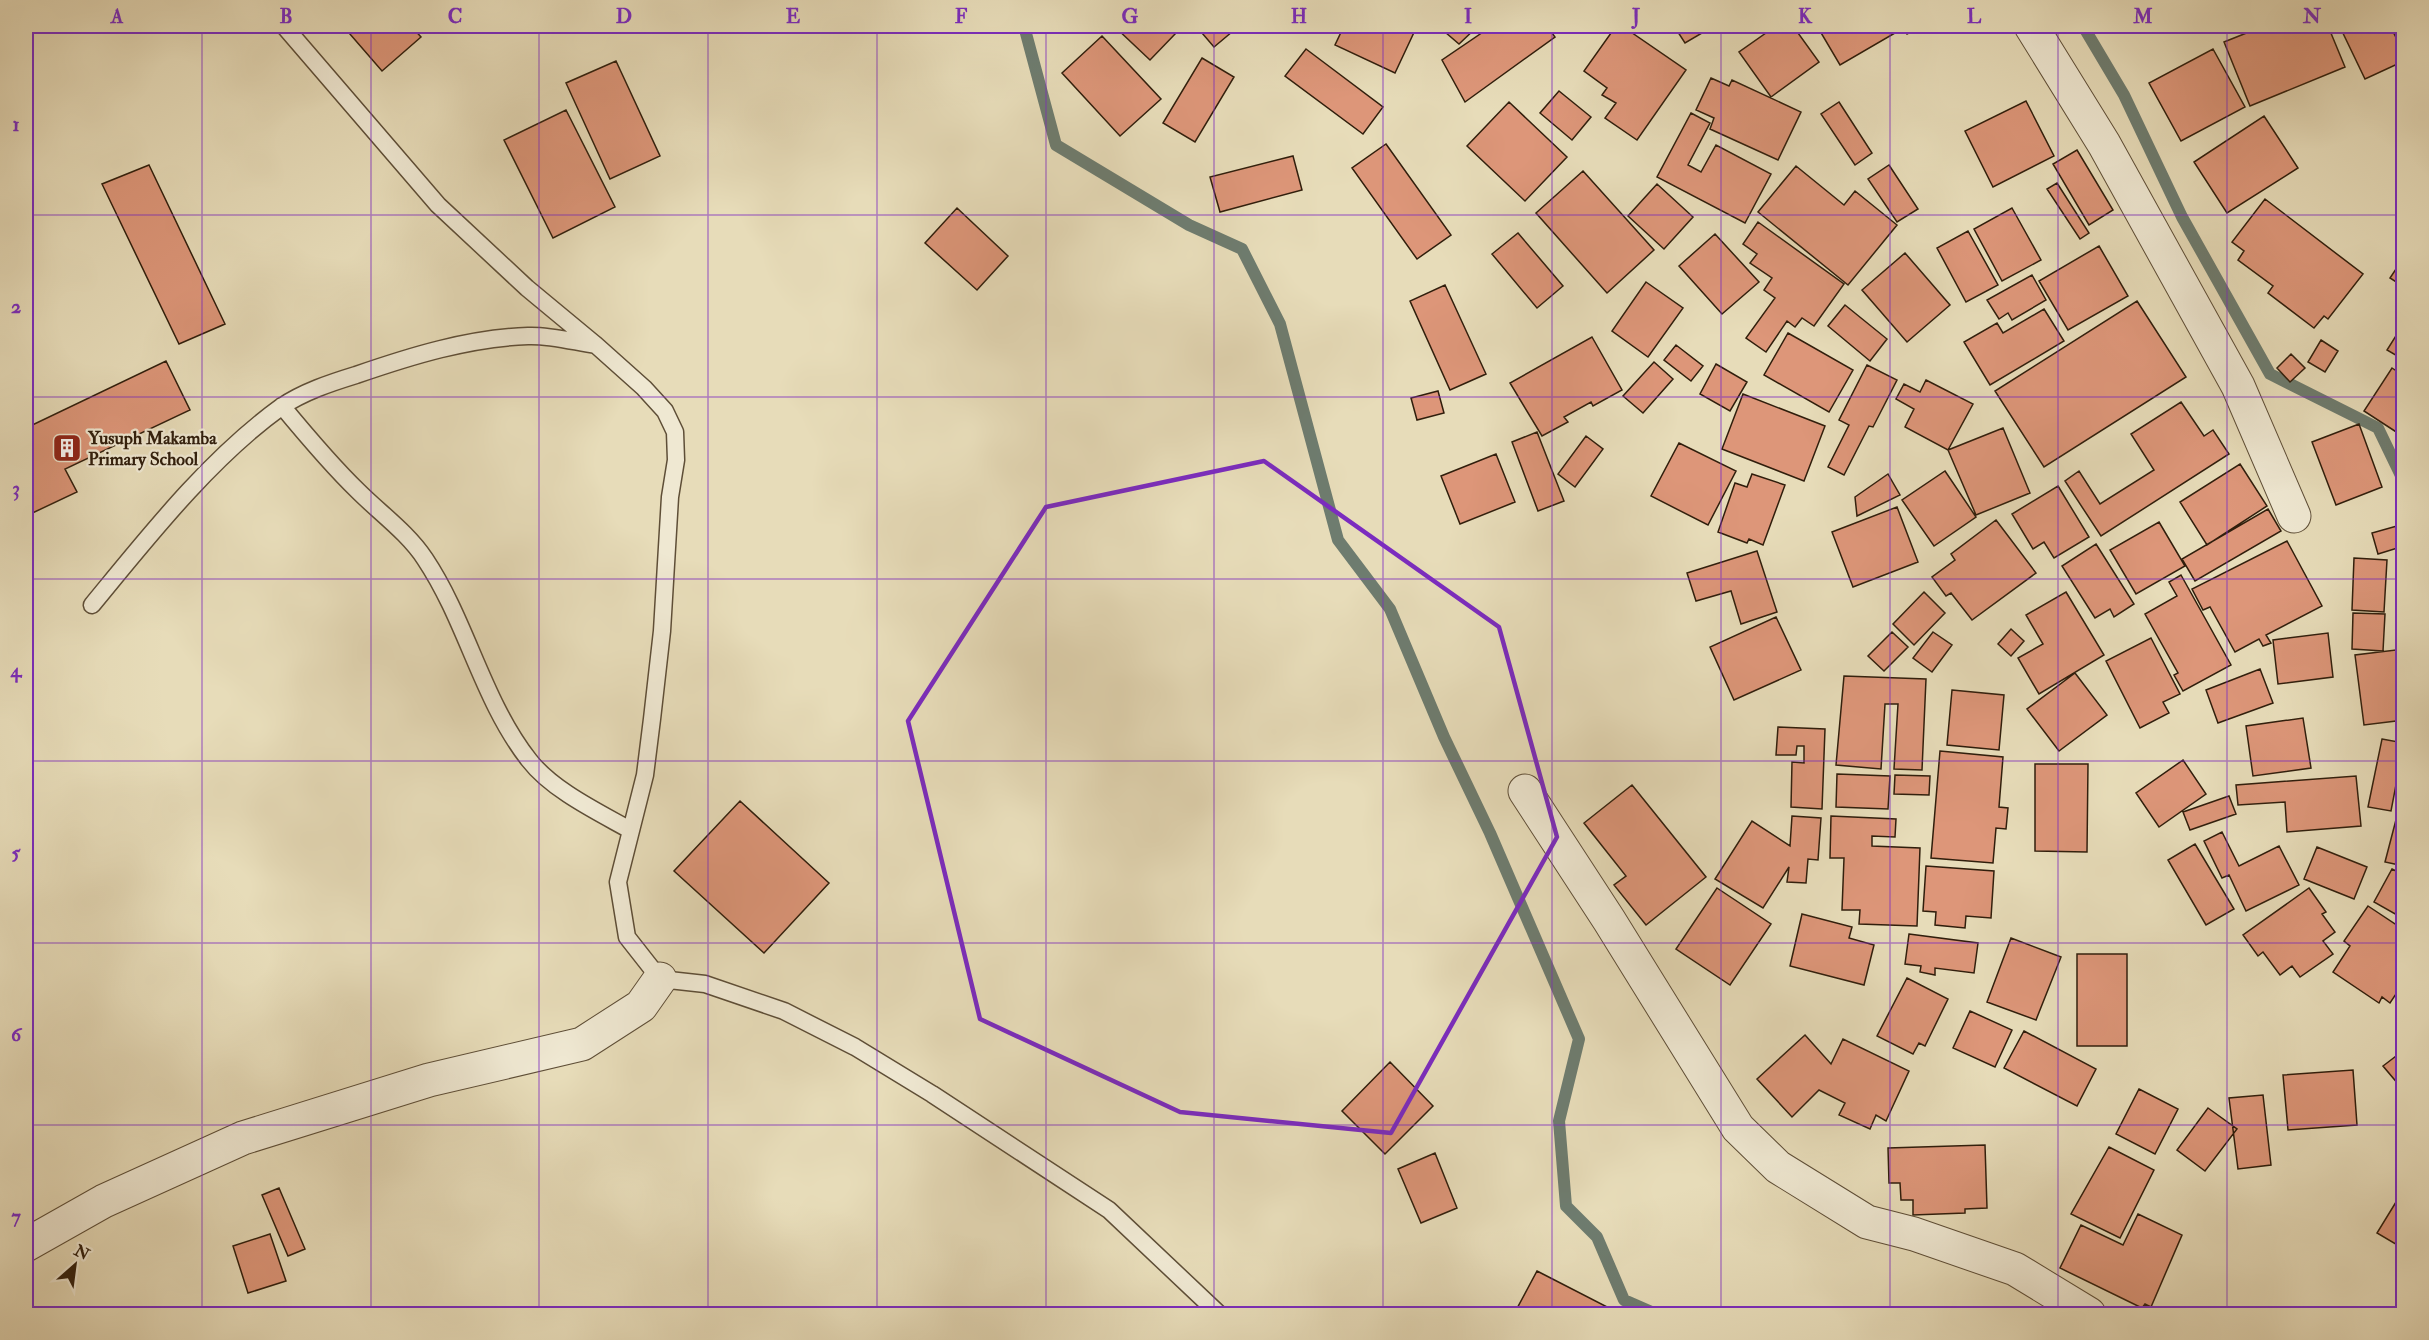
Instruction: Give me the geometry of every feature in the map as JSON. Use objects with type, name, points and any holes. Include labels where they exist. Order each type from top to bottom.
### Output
[{"type":"street","points":[[2031,26],[2104,144],[2238,386],[2294,516]]},
{"type":"street","points":[[1525,791],[1610,920],[1738,1128],[1778,1167],[1867,1222],[1914,1234],[2015,1269],[2089,1314]]},
{"type":"street","points":[[26,1245],[104,1201],[243,1138],[429,1080],[582,1044],[641,1006],[660,980]]},
{"type":"lane","points":[[284,26],[438,204],[527,288],[644,388],[665,411],[675,432],[676,460],[670,496],[662,631],[645,776],[618,882],[627,937],[660,980],[705,984],[772,1007],[855,1047],[1108,1210],[1219,1314]]},
{"type":"lane","points":[[92,605],[181,500],[244,437],[282,406],[319,387],[432,351],[490,340],[530,335],[597,346]]},
{"type":"lane","points":[[282,406],[356,490],[423,556],[437,578],[487,689],[509,730],[530,762],[556,785],[630,830]]},
{"type":"highlighted area","points":[[1264,461],[1499,627],[1557,837],[1391,1133],[1180,1112],[980,1019],[908,721],[1046,507]]},
{"type":"building","points":[[343,26],[411,26],[421,37],[382,71]]},
{"type":"building","points":[[1114,26],[1169,26],[1176,33],[1150,60]]},
{"type":"building","points":[[1196,26],[1239,26],[1214,47]]},
{"type":"building","points":[[1344,26],[1371,26],[1381,30],[1383,26],[1417,26],[1395,73],[1335,45]]},
{"type":"building","points":[[1438,26],[1478,26],[1459,44]]},
{"type":"building","points":[[1492,26],[1547,26],[1555,37],[1465,102],[1442,60]]},
{"type":"building","points":[[1616,26],[1622,26],[1686,70],[1637,140],[1605,118],[1616,103],[1602,95],[1607,88],[1584,71]]},
{"type":"building","points":[[1674,26],[1714,26],[1685,43]]},
{"type":"building","points":[[1776,26],[1793,26],[1819,62],[1771,97],[1739,52]]},
{"type":"building","points":[[1817,26],[1890,26],[1895,33],[1840,65]]},
{"type":"building","points":[[1902,26],[1923,26],[1907,34]]},
{"type":"building","points":[[2264,26],[2328,26],[2345,67],[2250,106],[2224,42]]},
{"type":"building","points":[[2390,26],[2404,53],[2404,61],[2365,79],[2340,27]]},
{"type":"building","points":[[1102,36],[1161,99],[1120,136],[1062,73]]},
{"type":"building","points":[[1306,49],[1383,107],[1363,134],[1285,76]]},
{"type":"building","points":[[2213,49],[2245,107],[2181,141],[2149,83]]},
{"type":"building","points":[[1202,58],[1234,77],[1195,142],[1163,123]]},
{"type":"building","points":[[616,61],[660,156],[610,179],[566,83]]},
{"type":"building","points":[[1711,78],[1729,86],[1732,80],[1801,112],[1778,160],[1710,129],[1714,118],[1696,110]]},
{"type":"building","points":[[1559,91],[1591,117],[1572,140],[1540,113]]},
{"type":"building","points":[[2026,101],[2054,156],[1993,187],[1965,131]]},
{"type":"building","points":[[1509,102],[1567,157],[1525,201],[1467,146]]},
{"type":"building","points":[[1839,102],[1872,153],[1855,165],[1821,114]]},
{"type":"building","points":[[566,110],[615,207],[553,238],[504,140]]},
{"type":"building","points":[[1691,113],[1710,123],[1688,165],[1701,172],[1716,145],[1771,174],[1745,223],[1657,177]]},
{"type":"building","points":[[2264,116],[2298,168],[2227,213],[2194,162]]},
{"type":"building","points":[[1386,144],[1451,235],[1417,259],[1352,168]]},
{"type":"building","points":[[2077,150],[2113,210],[2089,225],[2053,164]]},
{"type":"building","points":[[1293,156],[1302,190],[1220,212],[1210,177]]},
{"type":"building","points":[[149,165],[225,324],[179,344],[102,184]]},
{"type":"building","points":[[1889,165],[1918,209],[1897,222],[1868,179]]},
{"type":"building","points":[[1796,166],[1844,205],[1855,191],[1897,225],[1848,285],[1758,212]]},
{"type":"building","points":[[1583,171],[1654,250],[1607,293],[1536,213]]},
{"type":"building","points":[[2057,183],[2089,233],[2080,239],[2047,189]]},
{"type":"building","points":[[1657,184],[1693,217],[1664,249],[1628,216]]},
{"type":"building","points":[[2265,199],[2363,274],[2328,319],[2324,316],[2314,328],[2268,293],[2273,286],[2238,260],[2244,251],[2232,242]]},
{"type":"building","points":[[957,208],[1008,256],[977,290],[925,243]]},
{"type":"building","points":[[2012,208],[2041,260],[2002,281],[1974,229]]},
{"type":"building","points":[[1758,222],[1844,284],[1814,326],[1802,318],[1795,327],[1787,321],[1766,352],[1746,338],[1775,298],[1764,290],[1772,278],[1750,263],[1757,254],[1743,244]]},
{"type":"building","points":[[1968,231],[1998,285],[1966,302],[1937,248]]},
{"type":"building","points":[[1518,233],[1563,286],[1537,308],[1492,254]]},
{"type":"building","points":[[1715,234],[1759,282],[1722,314],[1679,266]]},
{"type":"building","points":[[2099,246],[2128,296],[2068,330],[2039,281]]},
{"type":"building","points":[[1905,253],[1950,305],[1907,342],[1862,290]]},
{"type":"building","points":[[2404,257],[2404,287],[2390,278]]},
{"type":"building","points":[[2032,275],[2046,300],[2012,320],[2008,313],[1999,319],[1987,300]]},
{"type":"building","points":[[1646,282],[1683,308],[1648,357],[1612,331]]},
{"type":"building","points":[[1445,285],[1486,374],[1450,390],[1410,301]]},
{"type":"building","points":[[2137,301],[2186,377],[2044,467],[1995,391]]},
{"type":"building","points":[[1845,305],[1887,339],[1870,361],[1828,326]]},
{"type":"building","points":[[2044,309],[2064,341],[1990,385],[1964,342],[1997,323],[2003,333]]},
{"type":"building","points":[[2404,323],[2404,360],[2387,350]]},
{"type":"building","points":[[1788,333],[1853,370],[1829,412],[1764,375]]},
{"type":"building","points":[[1592,337],[1622,390],[1593,406],[1591,402],[1564,417],[1568,422],[1542,436],[1510,383]]},
{"type":"building","points":[[2321,340],[2338,351],[2325,372],[2308,362]]},
{"type":"building","points":[[1676,345],[1703,366],[1691,381],[1664,360]]},
{"type":"building","points":[[2291,354],[2305,368],[2290,382],[2277,368]]},
{"type":"building","name":"Yusuph Makamba Primary School","points":[[166,361],[190,410],[65,469],[77,492],[26,516],[26,428]]},
{"type":"building","points":[[1654,362],[1673,379],[1643,413],[1623,396]]},
{"type":"building","points":[[1716,364],[1747,382],[1730,411],[1700,394]]},
{"type":"building","points":[[1867,365],[1897,380],[1873,427],[1869,426],[1844,475],[1828,467],[1849,425],[1839,420]]},
{"type":"building","points":[[2392,368],[2404,376],[2404,437],[2364,411]]},
{"type":"building","points":[[1926,380],[1973,404],[1948,450],[1905,427],[1914,409],[1896,399],[1904,384],[1920,392]]},
{"type":"building","points":[[1438,391],[1444,413],[1417,420],[1411,398]]},
{"type":"building","points":[[1743,394],[1825,426],[1804,481],[1722,449]]},
{"type":"building","points":[[2181,402],[2204,436],[2213,430],[2229,454],[2101,536],[2065,481],[2079,471],[2100,504],[2154,470],[2131,434]]},
{"type":"building","points":[[2359,424],[2382,487],[2336,505],[2312,442]]},
{"type":"building","points":[[2003,428],[2030,493],[1976,515],[1948,450]]},
{"type":"building","points":[[1537,432],[1564,501],[1538,511],[1512,442]]},
{"type":"building","points":[[1586,436],[1603,449],[1575,487],[1558,474]]},
{"type":"building","points":[[1679,443],[1736,471],[1708,525],[1651,496]]},
{"type":"building","points":[[1496,454],[1515,502],[1460,524],[1441,476]]},
{"type":"building","points":[[2240,464],[2267,506],[2207,545],[2180,502]]},
{"type":"building","points":[[1945,471],[1976,517],[1934,546],[1902,500]]},
{"type":"building","points":[[1752,474],[1785,485],[1763,545],[1749,539],[1747,543],[1718,532],[1735,483],[1747,487]]},
{"type":"building","points":[[1888,474],[1900,495],[1857,516],[1855,497]]},
{"type":"building","points":[[2058,486],[2089,537],[2054,558],[2044,542],[2033,549],[2012,514]]},
{"type":"building","points":[[1897,507],[1918,562],[1853,587],[1832,532]]},
{"type":"building","points":[[2268,509],[2281,531],[2195,581],[2182,559]]},
{"type":"building","points":[[1996,520],[2036,573],[1972,620],[1951,593],[1946,596],[1932,577],[1955,560],[1951,554]]},
{"type":"building","points":[[2159,522],[2185,566],[2136,594],[2110,550]]},
{"type":"building","points":[[2404,524],[2404,546],[2378,554],[2372,533]]},
{"type":"building","points":[[2287,541],[2322,606],[2266,635],[2271,643],[2263,646],[2259,639],[2235,652],[2210,607],[2203,610],[2192,589]]},
{"type":"building","points":[[2096,544],[2134,604],[2114,617],[2110,609],[2095,618],[2062,566]]},
{"type":"building","points":[[1757,551],[1777,612],[1741,624],[1731,591],[1696,601],[1687,573]]},
{"type":"building","points":[[2354,558],[2387,560],[2384,612],[2352,610]]},
{"type":"building","points":[[2181,575],[2231,665],[2183,691],[2174,675],[2178,673],[2145,614],[2177,596],[2169,582]]},
{"type":"building","points":[[1924,592],[1945,613],[1914,645],[1893,624]]},
{"type":"building","points":[[2066,592],[2104,655],[2039,694],[2018,658],[2043,644],[2026,615]]},
{"type":"building","points":[[2353,613],[2385,614],[2383,651],[2352,649]]},
{"type":"building","points":[[1776,617],[1801,670],[1734,700],[1710,647]]},
{"type":"building","points":[[2011,629],[2024,641],[2011,656],[1998,644]]},
{"type":"building","points":[[1892,632],[1908,647],[1884,671],[1868,656]]},
{"type":"building","points":[[1933,632],[1952,645],[1932,672],[1913,658]]},
{"type":"building","points":[[2328,633],[2333,677],[2278,684],[2273,640]]},
{"type":"building","points":[[2151,638],[2180,694],[2163,702],[2169,713],[2140,728],[2106,661]]},
{"type":"building","points":[[2404,649],[2404,720],[2364,725],[2355,655]]},
{"type":"building","points":[[2260,669],[2273,703],[2218,723],[2206,690]]},
{"type":"building","points":[[2075,673],[2107,715],[2059,751],[2027,709]]},
{"type":"building","points":[[1844,676],[1926,679],[1922,770],[1894,769],[1898,704],[1885,704],[1881,769],[1836,765]]},
{"type":"building","points":[[1952,690],[2004,695],[1999,750],[1947,745]]},
{"type":"building","points":[[2303,718],[2311,768],[2253,776],[2246,726]]},
{"type":"building","points":[[1778,727],[1825,729],[1822,809],[1791,807],[1792,762],[1804,763],[1804,746],[1797,746],[1796,755],[1776,755]]},
{"type":"building","points":[[2382,739],[2404,743],[2391,811],[2368,807]]},
{"type":"building","points":[[1940,751],[2003,757],[1999,807],[2008,808],[2006,829],[1996,828],[1993,863],[1931,858]]},
{"type":"building","points":[[2183,760],[2206,794],[2159,827],[2136,793]]},
{"type":"building","points":[[2035,764],[2088,764],[2087,852],[2035,851]]},
{"type":"building","points":[[1837,774],[1890,776],[1888,809],[1836,807]]},
{"type":"building","points":[[1895,775],[1930,776],[1929,795],[1894,794]]},
{"type":"building","points":[[2356,776],[2361,826],[2287,832],[2285,802],[2238,805],[2236,785]]},
{"type":"building","points":[[1632,785],[1706,877],[1646,925],[1614,885],[1626,876],[1584,823]]},
{"type":"building","points":[[2404,789],[2404,866],[2385,862]]},
{"type":"building","points":[[2229,796],[2236,814],[2190,830],[2183,812]]},
{"type":"building","points":[[740,801],[829,883],[764,953],[674,871]]},
{"type":"building","points":[[1792,816],[1821,818],[1818,860],[1808,859],[1806,883],[1787,882],[1789,867],[1763,908],[1715,879],[1752,821],[1790,846]]},
{"type":"building","points":[[1831,816],[1896,819],[1895,837],[1872,836],[1872,846],[1920,848],[1917,926],[1859,924],[1860,910],[1842,910],[1844,858],[1830,858]]},
{"type":"building","points":[[2222,832],[2239,866],[2279,846],[2299,885],[2246,911],[2229,875],[2222,878],[2204,841]]},
{"type":"building","points":[[2195,844],[2234,909],[2206,925],[2168,860]]},
{"type":"building","points":[[2317,847],[2367,867],[2354,899],[2304,879]]},
{"type":"building","points":[[1926,866],[1994,871],[1991,918],[1966,916],[1965,928],[1935,925],[1936,912],[1923,911]]},
{"type":"building","points":[[2392,869],[2404,875],[2404,919],[2374,902]]},
{"type":"building","points":[[1717,888],[1771,924],[1730,985],[1676,949]]},
{"type":"building","points":[[2309,888],[2326,912],[2322,914],[2335,932],[2323,941],[2333,954],[2300,977],[2292,966],[2280,975],[2263,952],[2258,956],[2243,935]]},
{"type":"building","points":[[2368,906],[2404,930],[2404,982],[2390,1003],[2382,997],[2379,1003],[2333,972],[2350,946],[2344,941]]},
{"type":"building","points":[[1802,914],[1852,927],[1849,938],[1874,945],[1864,985],[1790,966]]},
{"type":"building","points":[[1909,934],[1978,943],[1974,973],[1935,968],[1935,975],[1920,972],[1921,966],[1905,964]]},
{"type":"building","points":[[2011,938],[2061,957],[2036,1020],[1987,1002]]},
{"type":"building","points":[[2077,954],[2127,954],[2127,1046],[2077,1046]]},
{"type":"building","points":[[1907,978],[1948,999],[1925,1046],[1919,1043],[1913,1054],[1877,1036]]},
{"type":"building","points":[[1970,1011],[2012,1030],[1995,1067],[1953,1048]]},
{"type":"building","points":[[2024,1031],[2096,1069],[2077,1106],[2004,1068]]},
{"type":"building","points":[[1805,1035],[1831,1064],[1843,1039],[1909,1071],[1886,1121],[1876,1115],[1870,1129],[1839,1115],[1845,1103],[1819,1090],[1792,1117],[1757,1079]]},
{"type":"building","points":[[2404,1050],[2404,1091],[2383,1066]]},
{"type":"building","points":[[1390,1062],[1433,1106],[1385,1154],[1342,1111]]},
{"type":"building","points":[[2353,1070],[2357,1125],[2288,1130],[2283,1075]]},
{"type":"building","points":[[2139,1089],[2178,1109],[2155,1154],[2116,1134]]},
{"type":"building","points":[[2263,1095],[2271,1165],[2238,1169],[2229,1098]]},
{"type":"building","points":[[2208,1108],[2237,1129],[2205,1171],[2177,1150]]},
{"type":"building","points":[[1985,1145],[1987,1208],[1965,1209],[1965,1213],[1913,1215],[1913,1200],[1901,1200],[1900,1183],[1889,1183],[1888,1148]]},
{"type":"building","points":[[2109,1147],[2154,1170],[2120,1238],[2071,1214]]},
{"type":"building","points":[[1435,1153],[1457,1208],[1421,1223],[1398,1169]]},
{"type":"building","points":[[279,1188],[305,1249],[288,1256],[262,1195]]},
{"type":"building","points":[[2404,1189],[2404,1249],[2377,1233]]},
{"type":"building","points":[[2138,1214],[2182,1235],[2151,1307],[2145,1304],[2142,1308],[2060,1268],[2081,1225],[2123,1245]]},
{"type":"building","points":[[270,1234],[286,1281],[248,1293],[233,1246]]},
{"type":"building","points":[[1537,1271],[1615,1311],[1613,1314],[1514,1314]]},
{"type":"waterway","points":[[1024,26],[1056,145],[1189,225],[1242,249],[1280,324],[1338,540],[1390,609],[1444,737],[1490,833],[1579,1039],[1559,1121],[1566,1206],[1597,1237],[1624,1300],[1656,1314]]},
{"type":"waterway","points":[[2083,26],[2124,95],[2182,217],[2270,374],[2378,428],[2404,482]]},
{"type":"place","name":"Yusuph Makamba Primary School","points":[[67,448]]}]
